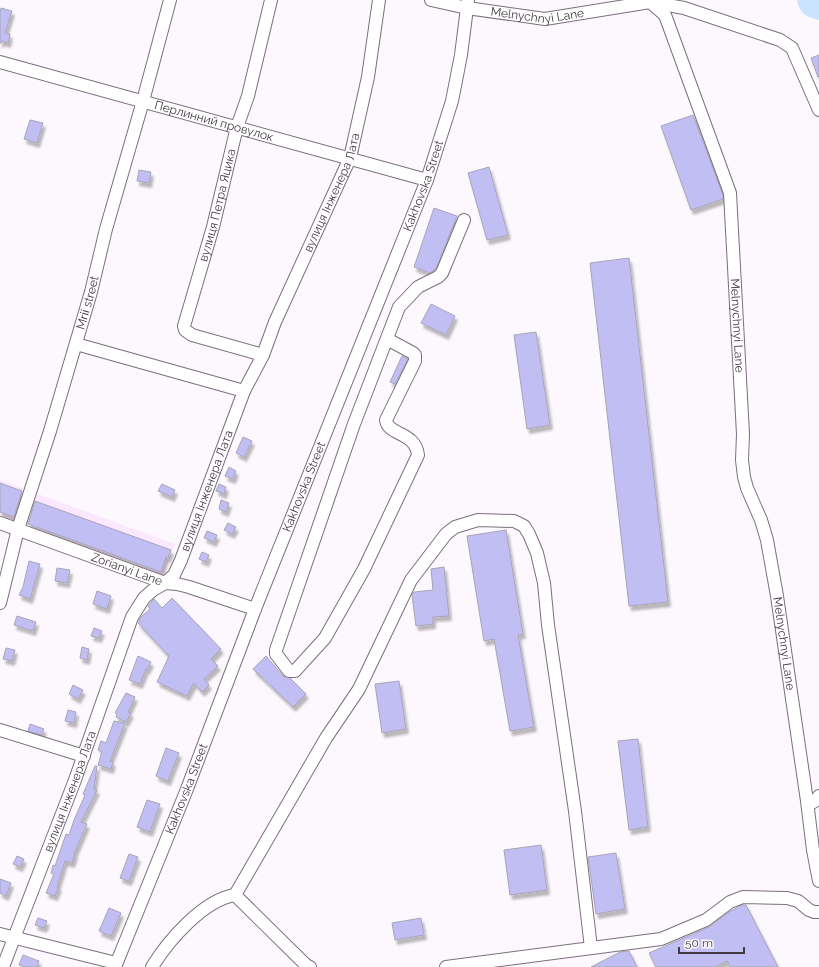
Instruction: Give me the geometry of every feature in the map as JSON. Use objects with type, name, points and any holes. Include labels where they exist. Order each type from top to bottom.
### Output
[{"type":"street","name":"Mrii street","points":[[0,603],[18,529],[50,431],[91,292],[106,229],[170,0]]},
{"type":"street","name":"вулиця Петра Яцика","points":[[263,355],[192,335],[185,330],[184,326],[213,227],[237,127],[248,96],[271,0]]},
{"type":"street","name":"вулиця Інженера Лата","points":[[4,967],[84,756],[132,617],[144,598],[153,590],[166,583],[174,575],[181,560],[244,391],[263,355],[275,322],[350,158],[368,77],[379,0]]},
{"type":"street","name":"Melnychnyi Lane","points":[[431,0],[467,4],[545,19],[650,2],[665,15],[730,193],[744,477],[767,540],[815,801],[813,850],[819,881]]},
{"type":"street","points":[[650,2],[684,8],[780,40],[792,48],[819,110]]},
{"type":"street","name":"Kakhovska Street","points":[[115,965],[190,781],[255,609],[427,180],[452,101],[461,55],[467,4]]},
{"type":"street","name":"Перлинний провулок","points":[[0,62],[427,180]]},
{"type":"street","points":[[387,340],[413,353],[415,356],[415,361],[386,420],[389,428],[411,440],[416,445],[418,455],[364,569],[324,638],[295,671],[292,672],[289,671],[276,654],[276,650],[354,424],[399,307],[418,287],[438,277],[442,273],[464,220]]},
{"type":"street","points":[[379,299],[399,307]]},
{"type":"street","points":[[76,344],[244,391]]},
{"type":"street","points":[[234,895],[326,738],[359,689],[411,580],[446,534],[456,527],[478,520],[514,521],[524,526],[529,534],[537,553],[544,583],[548,625],[575,811],[591,948]]},
{"type":"street","name":"Zorianyi Lane","points":[[0,523],[166,583],[189,587],[255,609]]},
{"type":"street","points":[[0,730],[84,756]]},
{"type":"street","points":[[152,967],[161,954],[191,920],[226,896],[234,895]]},
{"type":"street","points":[[234,895],[280,941],[310,967]]},
{"type":"street","points":[[446,967],[661,938],[706,920],[730,902],[743,897],[787,898],[798,901],[809,910],[819,912]]},
{"type":"street","points":[[0,934],[115,965]]},
{"type":"shaded area","points":[[0,480],[175,544],[163,575],[0,517]]},
{"type":"water","points":[[797,0],[819,0],[819,20],[804,14],[798,5]]},
{"type":"building","points":[[1,8],[12,11],[5,33],[10,34],[8,43],[2,41],[0,43]]},
{"type":"building","points":[[819,55],[819,76],[818,77],[811,58]]},
{"type":"building","points":[[693,115],[723,195],[723,199],[691,210],[661,126]]},
{"type":"building","points":[[30,120],[43,123],[37,143],[24,139]]},
{"type":"building","points":[[489,167],[508,235],[487,240],[468,173]]},
{"type":"building","points":[[139,170],[151,172],[149,183],[137,181]]},
{"type":"building","points":[[434,208],[457,216],[436,269],[430,273],[414,267]]},
{"type":"building","points":[[629,258],[668,602],[629,606],[590,263]]},
{"type":"building","points":[[431,304],[455,316],[446,335],[421,323]]},
{"type":"building","points":[[536,332],[550,425],[527,429],[514,335]]},
{"type":"building","points":[[402,356],[408,359],[395,384],[390,382]]},
{"type":"building","points":[[243,437],[252,441],[244,457],[236,453]]},
{"type":"building","points":[[229,467],[236,471],[233,479],[225,476]]},
{"type":"building","points":[[0,483],[22,491],[14,517],[0,512]]},
{"type":"building","points":[[162,484],[175,490],[172,497],[158,491]]},
{"type":"building","points":[[219,484],[226,487],[224,494],[216,491]]},
{"type":"building","points":[[221,500],[229,503],[226,512],[219,509]]},
{"type":"building","points":[[35,501],[171,550],[168,558],[166,557],[161,572],[28,524]]},
{"type":"building","points":[[228,523],[236,527],[232,534],[224,530]]},
{"type":"building","points":[[506,530],[523,634],[518,635],[534,727],[510,731],[494,639],[484,641],[467,536]]},
{"type":"building","points":[[207,531],[217,535],[214,542],[204,538]]},
{"type":"building","points":[[202,552],[209,555],[206,562],[199,559]]},
{"type":"building","points":[[29,561],[40,564],[30,599],[19,595],[23,587]]},
{"type":"building","points":[[444,567],[449,616],[433,617],[433,624],[416,626],[412,595],[414,592],[433,590],[431,569]]},
{"type":"building","points":[[57,568],[70,570],[67,583],[55,581]]},
{"type":"building","points":[[97,591],[111,596],[107,609],[93,604]]},
{"type":"building","points":[[172,598],[221,649],[211,659],[218,666],[204,679],[209,685],[202,692],[194,683],[187,696],[157,682],[169,656],[138,623],[141,617],[150,609],[148,606],[154,599],[162,608]]},
{"type":"building","points":[[17,616],[36,622],[33,631],[14,625]]},
{"type":"building","points":[[94,628],[102,631],[99,638],[91,636]]},
{"type":"building","points":[[82,647],[89,649],[87,660],[80,658]]},
{"type":"building","points":[[6,648],[15,650],[12,661],[3,659]]},
{"type":"building","points":[[138,656],[151,662],[147,670],[146,669],[140,684],[129,680]]},
{"type":"building","points":[[266,656],[283,676],[290,678],[306,694],[293,707],[253,669]]},
{"type":"building","points":[[399,681],[406,729],[382,733],[375,684]]},
{"type":"building","points":[[73,685],[83,690],[78,699],[69,694]]},
{"type":"building","points":[[126,693],[135,697],[128,712],[131,713],[126,722],[116,717],[117,714],[115,713]]},
{"type":"building","points":[[68,710],[76,712],[74,723],[65,721]]},
{"type":"building","points":[[114,721],[125,723],[110,761],[113,762],[111,769],[98,765],[102,752],[98,750],[101,741],[106,743]]},
{"type":"building","points":[[30,724],[44,729],[41,735],[28,731]]},
{"type":"building","points":[[638,739],[648,827],[629,830],[618,741]]},
{"type":"building","points":[[166,748],[179,753],[168,781],[156,776]]},
{"type":"building","points":[[95,766],[97,766],[94,789],[97,790],[81,822],[87,824],[74,854],[72,863],[65,861],[57,887],[59,887],[55,896],[46,893],[54,874],[51,873],[53,865],[55,866],[66,834],[69,835],[85,795],[83,794]]},
{"type":"building","points":[[147,800],[160,804],[150,832],[137,827]]},
{"type":"building","points":[[541,845],[547,890],[510,895],[504,850]]},
{"type":"building","points":[[616,853],[625,909],[596,914],[588,857]]},
{"type":"building","points":[[129,854],[138,857],[129,881],[120,878]]},
{"type":"building","points":[[17,856],[24,859],[20,867],[13,864]]},
{"type":"building","points":[[0,879],[11,883],[6,896],[0,893]]},
{"type":"building","points":[[742,905],[746,905],[778,967],[730,967],[727,961],[715,967],[656,967],[649,953],[709,927],[729,912]]},
{"type":"building","points":[[109,908],[121,913],[111,936],[99,931]]},
{"type":"building","points":[[38,918],[47,921],[44,928],[35,925]]},
{"type":"building","points":[[421,918],[424,935],[395,940],[392,923]]},
{"type":"building","points":[[629,951],[637,967],[591,967],[620,952]]},
{"type":"building","points":[[23,955],[39,961],[37,967],[25,967],[19,965]]}]
